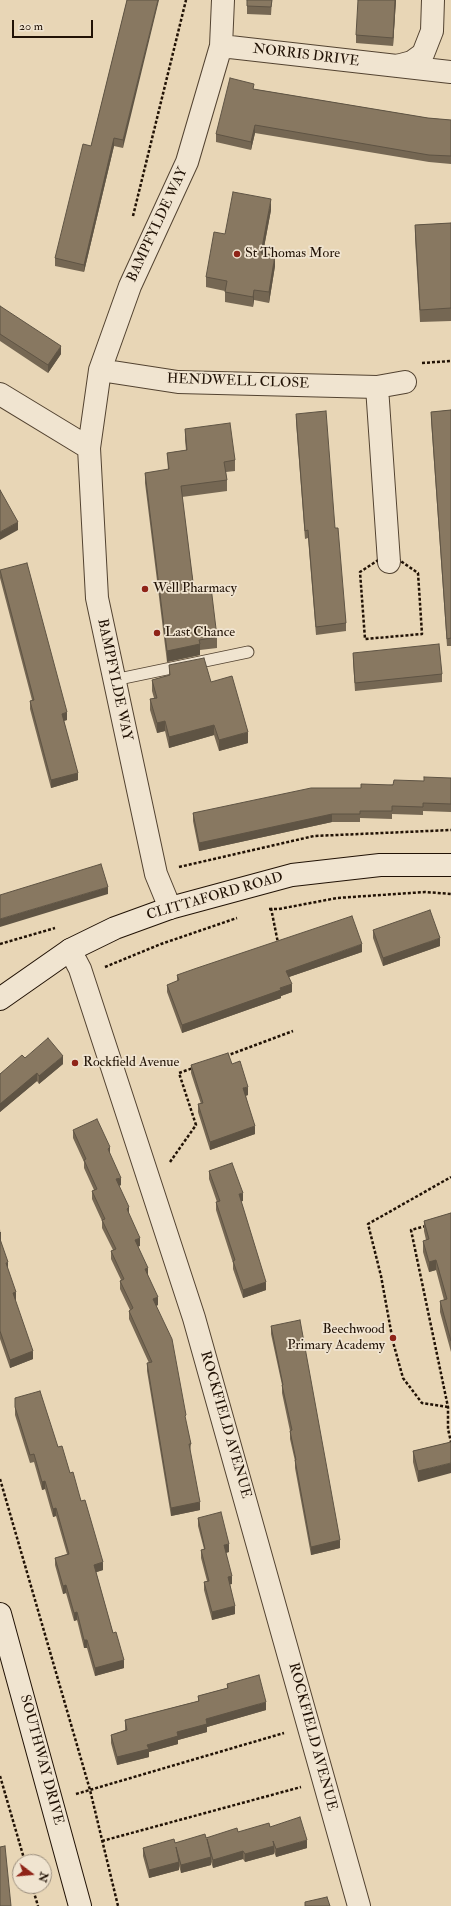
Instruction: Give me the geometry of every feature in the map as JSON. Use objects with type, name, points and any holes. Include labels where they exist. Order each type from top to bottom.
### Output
[{"type":"street","name":"BAMPFYLDE WAY","points":[[170,908],[156,874],[97,598],[89,448],[100,370],[130,286],[187,162],[220,46],[223,0]]},
{"type":"street","name":"NORRIS DRIVE","points":[[392,66],[412,62],[423,54],[432,31],[433,0]]},
{"type":"street","name":"NORRIS DRIVE","points":[[220,46],[451,72]]},
{"type":"street","name":"HENDWELL CLOSE","points":[[100,370],[178,382],[377,387],[405,382]]},
{"type":"street","points":[[377,387],[389,558]]},
{"type":"street","points":[[0,394],[89,448]]},
{"type":"street","name":"CLITTAFORD ROAD","points":[[0,999],[70,950],[115,928],[170,908],[292,875],[380,865],[451,866]]},
{"type":"street","name":"ROCKFIELD AVENUE","points":[[70,950],[82,976],[194,1318],[325,1781],[358,1906]]},
{"type":"street","name":"SOUTHWAY DRIVE","points":[[0,1614],[80,1906]]},
{"type":"lane","points":[[114,680],[248,652]]},
{"type":"path","points":[[147,158],[186,0]]},
{"type":"path","points":[[389,558],[418,573],[422,634],[365,639],[360,572],[389,558]]},
{"type":"path","points":[[156,874],[314,836],[451,830]]},
{"type":"path","points":[[264,882],[279,943],[271,946]]},
{"type":"path","points":[[264,910],[271,908],[279,910],[337,898],[424,892],[451,894]]},
{"type":"path","points":[[82,976],[161,944],[243,916]]},
{"type":"path","points":[[222,1057],[293,1032]]},
{"type":"path","points":[[152,1187],[196,1125],[179,1073],[200,1065]]},
{"type":"path","points":[[448,1407],[422,1403],[403,1378],[393,1342],[381,1276],[368,1224],[451,1177]]},
{"type":"path","points":[[431,1224],[411,1230],[448,1407],[448,1429],[451,1442]]},
{"type":"path","points":[[0,1479],[90,1790],[118,1906]]},
{"type":"path","points":[[90,1790],[309,1726]]},
{"type":"path","points":[[0,1776],[23,1854]]},
{"type":"path","points":[[102,1841],[325,1781]]},
{"type":"path","points":[[34,1894],[38,1906]]},
{"type":"building","points":[[127,0],[158,0],[123,140],[114,138],[84,265],[55,258],[83,144],[91,146]]},
{"type":"building","points":[[247,0],[272,0],[271,7],[247,6]]},
{"type":"building","points":[[358,0],[395,0],[393,38],[356,35]]},
{"type":"building","points":[[230,78],[254,84],[253,89],[428,118],[451,120],[451,156],[429,155],[255,125],[251,142],[216,134]]},
{"type":"building","name":"St Thomas More","points":[[233,192],[271,199],[261,253],[275,255],[269,292],[254,290],[253,297],[225,292],[227,281],[206,277],[214,232],[225,234]]},
{"type":"building","points":[[451,223],[451,308],[420,310],[415,225]]},
{"type":"building","points":[[0,306],[61,346],[48,365],[0,334]]},
{"type":"building","points":[[451,410],[451,638],[447,639],[431,412]]},
{"type":"building","points":[[326,411],[335,528],[338,528],[346,623],[316,627],[308,530],[305,531],[296,414]]},
{"type":"building","points":[[230,423],[235,460],[224,462],[227,480],[181,486],[194,590],[211,587],[217,637],[199,640],[200,644],[167,651],[145,473],[169,469],[167,453],[187,450],[185,429]]},
{"type":"building","points":[[0,490],[18,522],[0,532]]},
{"type":"building","points":[[27,563],[67,712],[62,714],[78,773],[51,780],[30,701],[34,700],[0,570]]},
{"type":"building","points":[[439,644],[442,674],[355,683],[353,653]]},
{"type":"building","points":[[204,658],[211,682],[232,676],[248,732],[219,740],[214,725],[169,737],[165,721],[157,723],[150,699],[157,698],[152,680],[170,675],[169,665]]},
{"type":"building","points":[[424,777],[451,778],[451,804],[423,803],[423,807],[392,806],[392,811],[360,811],[360,814],[332,814],[199,843],[193,813],[311,788],[361,788],[361,784],[393,785],[394,780],[424,781]]},
{"type":"building","points":[[101,864],[108,887],[0,919],[0,895]]},
{"type":"building","points":[[430,910],[440,938],[383,958],[373,930]]},
{"type":"building","points":[[352,916],[362,944],[286,971],[292,984],[280,988],[281,990],[182,1025],[167,985],[179,980],[177,975]]},
{"type":"building","points":[[48,1038],[63,1056],[39,1076],[37,1073],[0,1104],[0,1074],[22,1055],[25,1058]]},
{"type":"building","points":[[228,1053],[232,1064],[240,1061],[248,1087],[243,1088],[255,1126],[210,1142],[198,1104],[203,1103],[191,1065]]},
{"type":"building","points":[[97,1119],[110,1147],[108,1149],[121,1178],[116,1179],[129,1207],[127,1209],[140,1238],[135,1240],[148,1268],[145,1269],[158,1297],[153,1299],[172,1339],[200,1502],[171,1508],[147,1363],[152,1362],[129,1311],[133,1308],[120,1281],[124,1279],[111,1251],[116,1249],[102,1220],[105,1219],[92,1191],[97,1189],[73,1130]]},
{"type":"building","points":[[232,1163],[243,1193],[239,1194],[266,1282],[243,1290],[216,1202],[220,1201],[209,1171]]},
{"type":"building","points":[[451,1213],[451,1341],[440,1301],[447,1299],[436,1260],[429,1262],[423,1241],[429,1239],[424,1221]]},
{"type":"building","points":[[0,1239],[16,1292],[13,1293],[33,1351],[10,1360],[0,1331]]},
{"type":"building","points":[[300,1320],[340,1540],[311,1547],[290,1431],[292,1430],[271,1326]]},
{"type":"building","points":[[40,1391],[58,1447],[62,1446],[70,1473],[73,1472],[81,1501],[85,1500],[103,1562],[94,1565],[113,1633],[116,1632],[124,1660],[95,1668],[87,1640],[84,1640],[77,1612],[74,1613],[66,1585],[63,1586],[55,1558],[69,1554],[56,1508],[53,1509],[45,1481],[42,1482],[34,1454],[30,1455],[15,1407],[15,1398]]},
{"type":"building","points":[[451,1442],[451,1463],[418,1471],[413,1451]]},
{"type":"building","points":[[221,1512],[229,1544],[224,1545],[232,1576],[228,1577],[235,1606],[212,1612],[204,1582],[209,1581],[201,1550],[205,1549],[198,1518]]},
{"type":"building","points":[[259,1675],[266,1702],[206,1719],[207,1724],[177,1732],[178,1736],[147,1745],[149,1749],[117,1757],[111,1735],[127,1730],[125,1720],[199,1701],[198,1696],[228,1688],[227,1684]]},
{"type":"building","points":[[300,1817],[307,1840],[276,1849],[273,1841],[274,1846],[245,1854],[243,1851],[213,1860],[207,1839],[211,1857],[181,1865],[176,1847],[179,1862],[149,1870],[143,1848],[174,1839],[175,1843],[205,1834],[206,1838],[237,1828],[238,1832],[269,1823],[270,1827]]},
{"type":"building","points":[[5,1846],[11,1906],[0,1906],[0,1847]]},
{"type":"building","points":[[327,1897],[330,1906],[305,1906],[305,1902]]},
{"type":"place","name":"St Thomas More","points":[[237,254]]},
{"type":"place","name":"Well Pharmacy","points":[[145,589]]},
{"type":"place","name":"Last Chance","points":[[157,633]]},
{"type":"place","name":"Rockfield Avenue","points":[[75,1063]]},
{"type":"place","name":"Beechwood Primary Academy","points":[[393,1338]]}]
